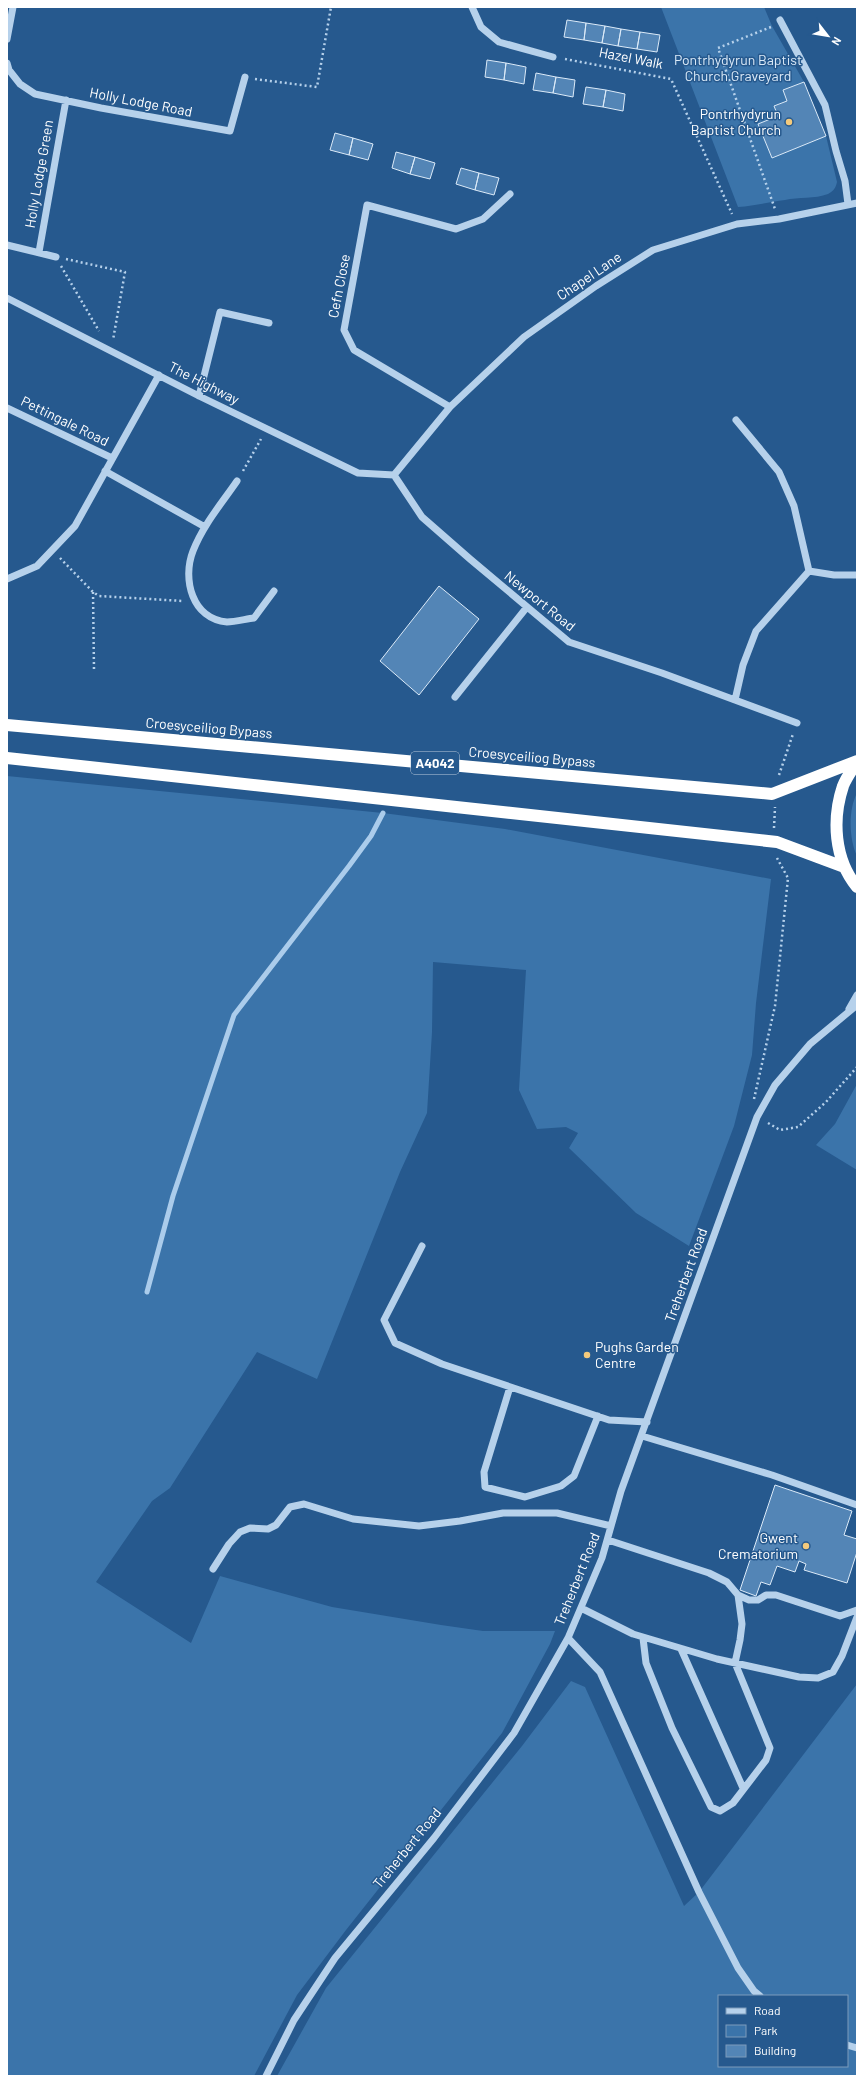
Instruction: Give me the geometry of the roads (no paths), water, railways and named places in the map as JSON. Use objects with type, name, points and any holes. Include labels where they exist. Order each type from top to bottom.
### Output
[{"type":"highway","name":"Croesyceiliog Bypass","points":[[7,725],[772,794],[857,761]]},
{"type":"highway","points":[[7,758],[773,841],[844,867]]},
{"type":"highway","points":[[857,761],[843,785],[836,812],[836,840],[844,867],[857,887]]},
{"type":"street","points":[[7,39],[13,7]]},
{"type":"street","points":[[472,7],[481,27],[499,42],[553,57]]},
{"type":"street","points":[[780,20],[825,105],[845,181],[848,204]]},
{"type":"street","name":"Holly Lodge Road","points":[[7,63],[9,70],[20,84],[35,94],[101,108],[230,131],[245,77]]},
{"type":"street","name":"Holly Lodge Green","points":[[39,252],[66,100]]},
{"type":"street","name":"Cefn Close","points":[[450,408],[354,350],[344,330],[367,205],[456,229],[469,226],[483,219],[510,194]]},
{"type":"street","name":"Chapel Lane","points":[[394,475],[450,408],[524,336],[596,286],[653,250],[737,224],[779,219],[857,203]]},
{"type":"street","points":[[7,245],[56,257]]},
{"type":"street","name":"The Highway","points":[[7,298],[199,396],[268,428],[358,473],[394,475]]},
{"type":"street","points":[[199,396],[220,312],[269,323]]},
{"type":"street","name":"Pettingale Road","points":[[7,578],[37,566],[75,526],[159,375]]},
{"type":"street","name":"Pettingale Road","points":[[7,408],[112,458]]},
{"type":"street","points":[[736,420],[778,472],[794,506],[809,571]]},
{"type":"street","points":[[105,471],[205,527]]},
{"type":"street","name":"Newport Road","points":[[394,475],[422,516],[527,608],[569,642],[797,723]]},
{"type":"street","points":[[237,481],[205,527],[192,552],[188,575],[192,598],[204,614],[227,622],[254,618],[274,591]]},
{"type":"street","points":[[809,571],[834,575],[857,575]]},
{"type":"street","points":[[735,700],[743,665],[756,631],[809,571]]},
{"type":"street","points":[[455,696],[527,608]]},
{"type":"street","name":"Treherbert Road","points":[[849,1009],[857,995]]},
{"type":"street","name":"Treherbert Road","points":[[266,2076],[294,2020],[335,1958],[434,1838],[514,1733],[568,1638],[602,1558],[621,1491],[757,1117],[775,1085],[810,1044],[849,1009],[857,1005]]},
{"type":"street","points":[[422,1246],[384,1320],[395,1343],[442,1364],[609,1420],[647,1422]]},
{"type":"street","points":[[510,1387],[484,1472],[485,1487],[525,1497],[561,1486],[574,1476],[598,1416]]},
{"type":"street","points":[[642,1436],[772,1475],[857,1505]]},
{"type":"street","points":[[213,1569],[229,1544],[240,1532],[250,1528],[268,1529],[276,1525],[290,1507],[304,1504],[353,1519],[420,1526],[460,1521],[503,1513],[557,1513],[612,1526]]},
{"type":"street","points":[[608,1540],[709,1573],[727,1582],[738,1596],[742,1624],[735,1663],[770,1748],[766,1760],[734,1803],[720,1810],[711,1807],[672,1728],[646,1663],[643,1638]]},
{"type":"street","points":[[738,1596],[749,1600],[758,1600],[766,1595],[776,1595],[840,1616],[857,1610]]},
{"type":"street","points":[[581,1608],[643,1638],[735,1663],[799,1677],[818,1678],[833,1672],[842,1656],[857,1617]]},
{"type":"street","points":[[568,1638],[600,1672],[699,1892],[738,1968],[754,1991],[759,1995]]},
{"type":"street","points":[[681,1649],[744,1788]]},
{"type":"waterway","points":[[147,1292],[173,1196],[234,1015],[349,866],[371,836],[383,813]]},
{"type":"place","name":"Pontrhydyrun Baptist Church","points":[[789,122]]},
{"type":"place","name":"Pughs Garden Centre","points":[[587,1355]]},
{"type":"place","name":"Gwent Crematorium","points":[[806,1546]]},
{"type":"park label","name":"Pontrhydyrun Baptist Church Graveyard","points":[[738,68]]}]
